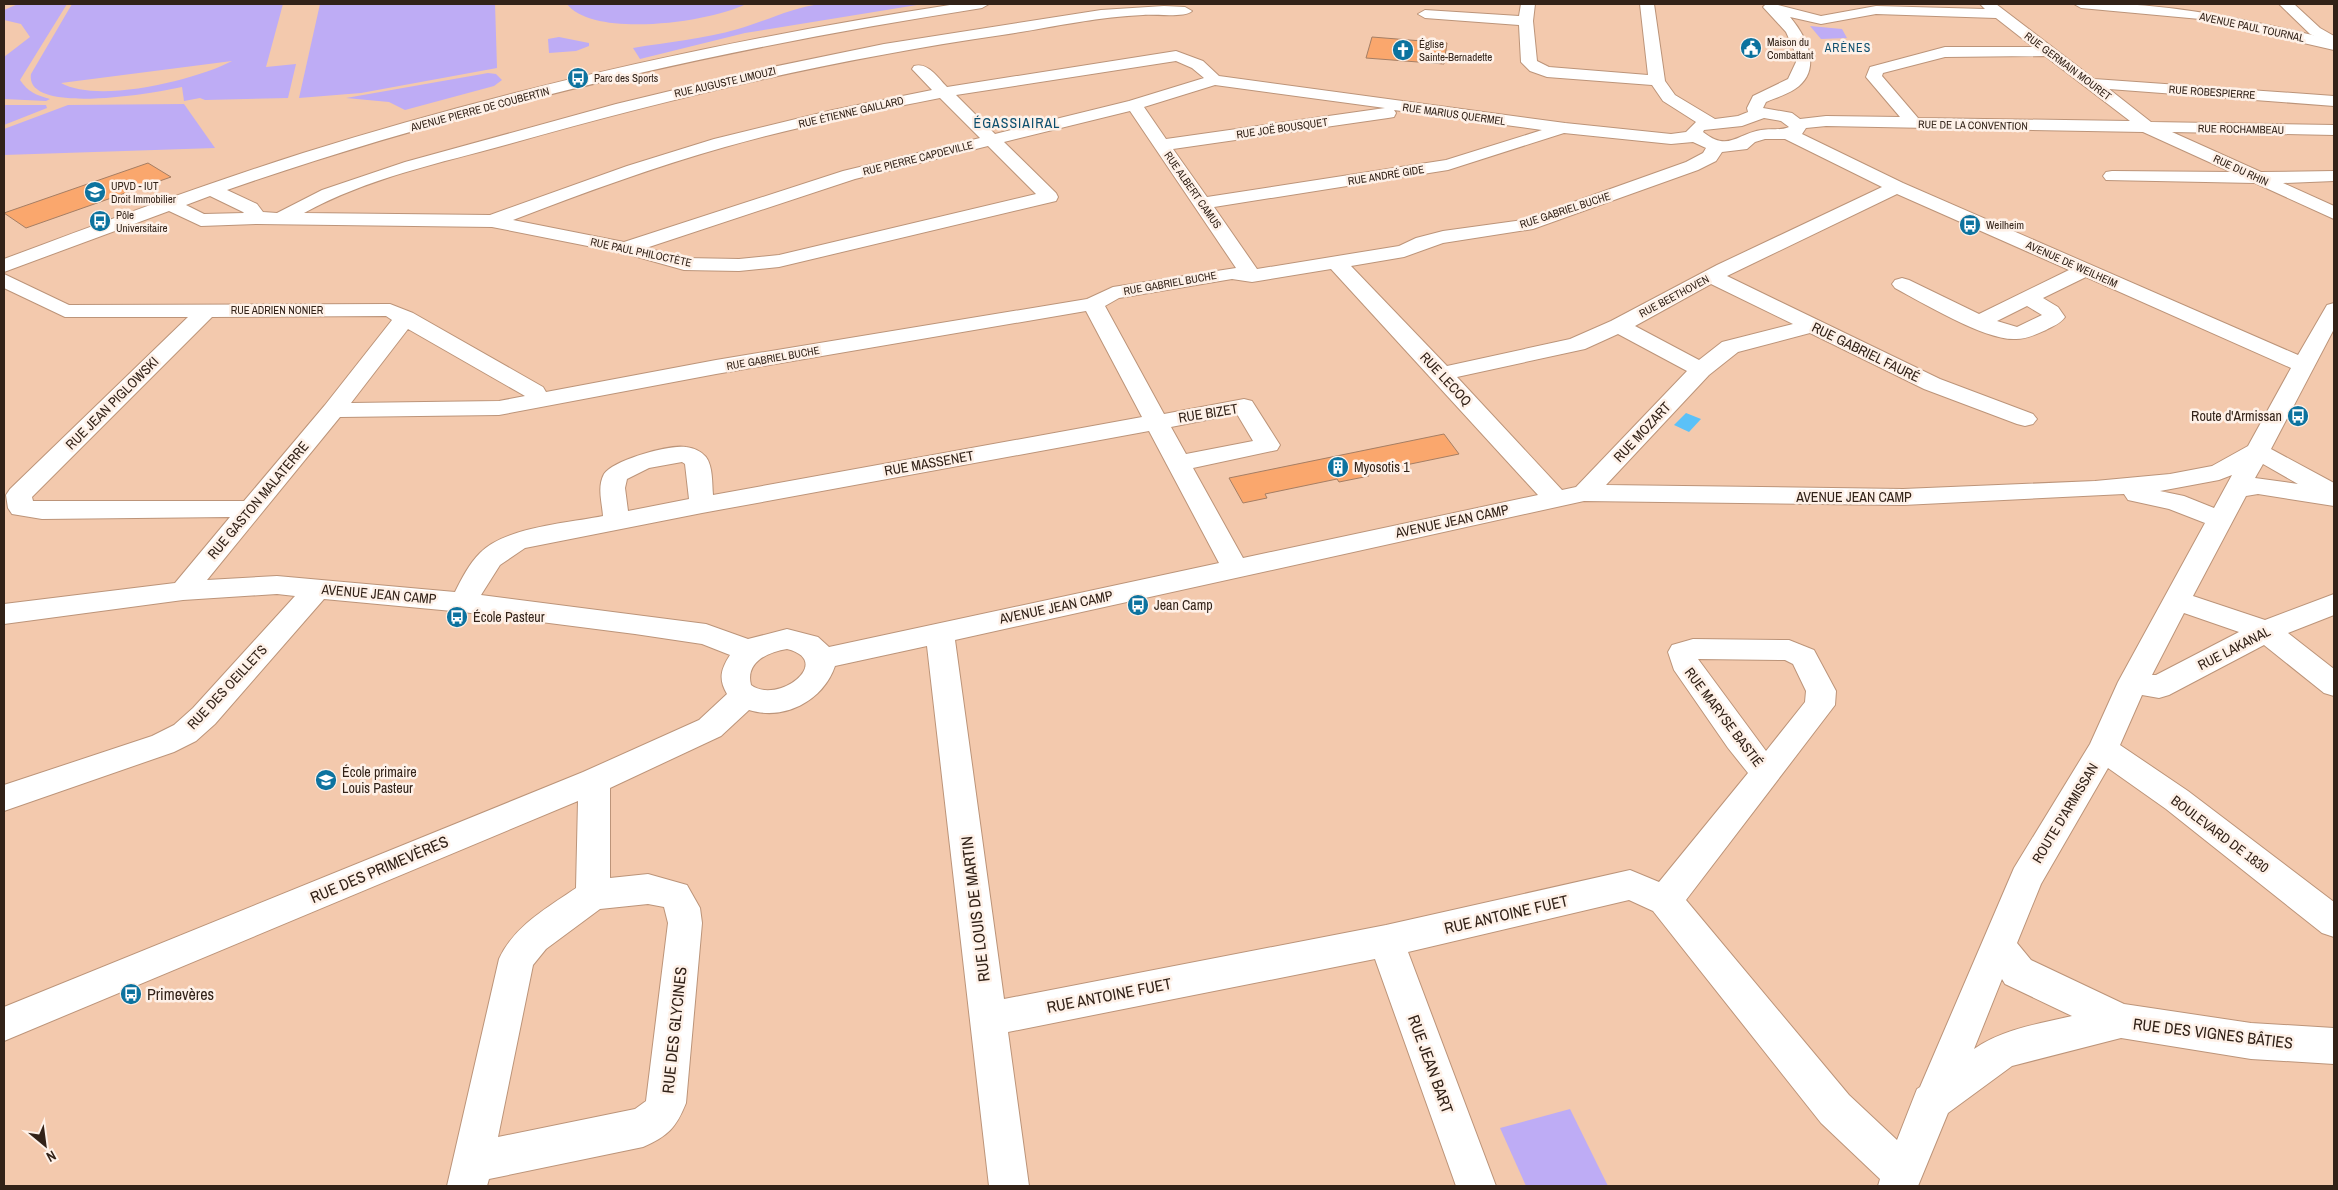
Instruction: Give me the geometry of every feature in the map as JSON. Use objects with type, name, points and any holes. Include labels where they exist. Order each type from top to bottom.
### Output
[{"type":"street","name":"AVENUE PIERRE DE COUBERTIN","points":[[4,266],[170,204],[354,143],[572,84],[723,48],[894,16],[978,4]]},
{"type":"street","points":[[1528,4],[1526,22],[1529,62],[1536,68],[1546,72],[1657,81]]},
{"type":"street","points":[[1648,4],[1657,81],[1669,98],[1711,124]]},
{"type":"street","name":"RUE GERMAIN MOURET","points":[[1987,4],[2148,128]]},
{"type":"street","name":"AVENUE PAUL TOURNAL","points":[[2081,4],[2200,15],[2334,44]]},
{"type":"street","points":[[2286,4],[2322,37],[2334,44]]},
{"type":"street","points":[[1768,6],[1821,20],[1876,10],[2000,14]]},
{"type":"street","points":[[1718,145],[1703,141],[1696,136],[1694,131],[1696,128],[1711,124],[1742,121],[1757,114],[1755,108],[1759,99],[1792,84],[1801,74],[1805,63],[1802,48],[1788,26],[1768,6]]},
{"type":"street","name":"RUE AUGUSTE LIMOUZI","points":[[281,218],[302,205],[357,184],[579,118],[689,90],[917,42],[1128,12],[1165,9],[1184,11]]},
{"type":"street","points":[[1425,14],[1526,22]]},
{"type":"street","points":[[894,16],[917,42],[943,91],[992,140]]},
{"type":"street","points":[[2298,16],[2325,19]]},
{"type":"street","points":[[870,21],[894,46],[930,64]]},
{"type":"street","points":[[1915,124],[1874,77],[1876,70],[1944,52],[2047,51]]},
{"type":"street","name":"RUE ÉTIENNE GAILLARD","points":[[492,221],[607,178],[720,143],[943,91],[1176,56],[1189,59],[1207,70],[1214,80]]},
{"type":"street","name":"RUE PIERRE CAPDEVILLE","points":[[625,248],[849,175],[1134,105],[1214,80]]},
{"type":"street","name":"RUE MARIUS QUERMEL","points":[[1214,80],[1566,128],[1670,139],[1696,136]]},
{"type":"street","name":"RUE ROBESPIERRE","points":[[2090,83],[2334,101]]},
{"type":"street","name":"RUE ALBERT CAMUS","points":[[1134,105],[1252,276]]},
{"type":"street","name":"RUE JOË BOUSQUET","points":[[1161,145],[1386,114],[1402,107]]},
{"type":"street","name":"AVENUE DE WEILHEIM","points":[[1757,114],[1780,115],[1793,129],[1896,187],[2303,365]]},
{"type":"street","name":"RUE DE LA CONVENTION","points":[[1718,145],[1736,146],[1749,138],[1826,121],[2148,128]]},
{"type":"street","name":"RUE ANDRÉ GIDE","points":[[1203,203],[1448,165],[1566,128]]},
{"type":"street","name":"RUE ROCHAMBEAU","points":[[2148,128],[2334,130]]},
{"type":"street","name":"RUE DU RHIN","points":[[2148,128],[2334,213]]},
{"type":"street","name":"RUE PAUL PHILOCTÈTE","points":[[170,204],[201,220],[281,218],[492,221],[625,248],[684,264],[739,265],[779,260],[1049,197],[992,140]]},
{"type":"street","name":"RUE GABRIEL BUCHE","points":[[542,396],[1093,304],[1113,293],[1232,273],[1252,276],[1404,251],[1423,242],[1443,237],[1526,225],[1692,166],[1710,157],[1718,145]]},
{"type":"street","points":[[2112,176],[2258,178],[2334,176]]},
{"type":"street","name":"RUE BEETHOVEN","points":[[1442,374],[1577,344],[1619,326],[1711,276],[1896,187]]},
{"type":"street","points":[[212,190],[250,208],[257,218]]},
{"type":"street","name":"RUE LECOQ","points":[[1336,262],[1442,374],[1555,498]]},
{"type":"street","points":[[1979,322],[2084,270]]},
{"type":"street","name":"RUE GABRIEL FAURÉ","points":[[1711,276],[1932,384],[2025,419]]},
{"type":"street","name":"RUE ADRIEN NONIER","points":[[4,280],[65,311],[390,310],[542,396]]},
{"type":"street","points":[[1902,284],[1979,322],[2008,333],[2022,334],[2054,317],[2051,311],[2027,298]]},
{"type":"street","name":"RUE BIZET","points":[[1093,304],[1235,568]]},
{"type":"street","name":"ROUTE D'ARMISSAN","points":[[1900,1179],[2026,878],[2103,749],[2133,682],[2334,308]]},
{"type":"street","name":"RUE JEAN PIGLOWSKI","points":[[206,311],[11,495],[21,508],[42,511],[250,509]]},
{"type":"street","name":"RUE GASTON MALATERRE","points":[[183,590],[333,410],[405,318]]},
{"type":"street","points":[[1619,326],[1700,370]]},
{"type":"street","name":"RUE MOZART","points":[[1584,493],[1700,370],[1730,347],[1812,326]]},
{"type":"street","points":[[470,408],[498,370]]},
{"type":"street","points":[[333,410],[499,408],[542,396]]},
{"type":"street","name":"RUE BIZET","points":[[1156,421],[1244,406],[1268,445],[1179,463]]},
{"type":"street","name":"RUE MASSENET","points":[[462,602],[489,556],[503,547],[518,542],[702,505],[1156,421]]},
{"type":"street","points":[[2257,451],[2334,494]]},
{"type":"street","name":"AVENUE JEAN CAMP","points":[[821,659],[1584,493],[1903,497],[2094,490],[2170,482],[2219,472],[2257,451]]},
{"type":"street","points":[[617,522],[613,482],[617,472],[629,466],[684,454],[692,457],[697,462],[702,505]]},
{"type":"street","points":[[2170,482],[2203,497],[2216,511],[2221,520]]},
{"type":"street","points":[[2238,489],[2258,486],[2334,498]]},
{"type":"street","name":"AVENUE JEAN CAMP","points":[[2094,490],[2141,494],[2175,502],[2221,520]]},
{"type":"street","name":"AVENUE JEAN CAMP","points":[[4,614],[183,590],[277,585],[462,602],[706,634],[750,651]]},
{"type":"street","name":"RUE DES OEILLETS","points":[[4,798],[163,744],[184,733],[204,716],[318,588]]},
{"type":"street","points":[[2178,601],[2266,631],[2334,685]]},
{"type":"street","name":"RUE LAKANAL","points":[[2133,682],[2159,686],[2266,631],[2334,604]]},
{"type":"street","name":"RUE LOUIS DE MARTIN","points":[[940,632],[1009,1186]]},
{"type":"street","points":[[799,640],[813,648],[821,659],[821,669],[817,679],[796,696],[783,701],[755,701],[744,696],[737,689],[734,680],[735,670],[750,651],[774,641],[799,640]]},
{"type":"street","name":"RUE MARYSE BASTIÉ","points":[[1665,900],[1766,773],[1820,705],[1821,691],[1804,658],[1789,650],[1693,649],[1682,652],[1684,662],[1739,740],[1766,773]]},
{"type":"street","name":"RUE DES PRIMEVÈRES","points":[[4,1024],[594,781],[710,728],[744,696]]},
{"type":"street","name":"BOULEVARD DE 1830","points":[[2103,749],[2176,800],[2334,922]]},
{"type":"street","points":[[593,895],[594,781]]},
{"type":"street","name":"RUE ANTOINE FUET","points":[[988,1019],[1386,942],[1630,884],[1665,900],[1835,1110],[1900,1179]]},
{"type":"street","name":"RUE DES GLYCINES","points":[[648,888],[675,895],[683,908],[685,923],[667,1103],[660,1114],[643,1127],[470,1174],[516,960],[534,938],[593,895],[648,888]]},
{"type":"street","name":"RUE JEAN BART","points":[[1386,942],[1476,1186]]},
{"type":"street","name":"RUE DES VIGNES BÂTIES","points":[[1997,946],[2018,972],[2121,1021],[2251,1041],[2334,1046]]},
{"type":"street","name":"RUE DES VIGNES BÂTIES","points":[[1931,1102],[2003,1051],[2121,1021]]},
{"type":"shaded area","points":[[18,4],[67,4],[20,80],[33,92],[50,99],[46,101],[4,99],[4,57],[30,37],[21,24],[4,20],[4,10]]},
{"type":"shaded area","points":[[72,4],[283,4],[266,67],[296,64],[288,98],[205,100],[200,98],[184,101],[182,87],[123,96],[70,98],[49,95],[35,87],[31,74]],"holes":[[[232,61],[172,82],[122,90],[98,91],[77,89],[61,83]]]},
{"type":"shaded area","points":[[320,4],[495,4],[497,68],[361,93],[299,98]]},
{"type":"shaded area","points":[[567,4],[746,4],[707,17],[654,24],[626,24],[601,21],[581,15]]},
{"type":"shaded area","points":[[822,4],[923,4],[745,33],[640,59],[633,48],[725,32],[749,26],[800,8]]},
{"type":"shaded area","points":[[1810,26],[1842,29],[1847,38],[1821,39]]},
{"type":"shaded area","points":[[559,37],[589,43],[589,46],[576,51],[549,53],[548,39]]},
{"type":"shaded area","points":[[488,73],[496,74],[502,80],[494,86],[405,110],[389,102],[346,98]]},
{"type":"shaded area","points":[[184,104],[215,148],[4,155],[4,129],[68,105]]},
{"type":"shaded area","points":[[4,105],[46,105],[47,108],[4,125]]},
{"type":"shaded area","points":[[1570,1109],[1608,1186],[1526,1186],[1500,1128]]},
{"type":"water","points":[[1686,413],[1701,419],[1689,432],[1674,425]]},
{"type":"building","name":"Église Sainte-Bernadette","points":[[1372,37],[1447,43],[1444,64],[1366,58]]},
{"type":"building","name":"UPVD - IUT Droit Immobilier","points":[[148,163],[171,177],[26,228],[4,213]]},
{"type":"building","name":"Myosotis 1","points":[[1444,434],[1459,454],[1367,473],[1369,476],[1339,482],[1337,479],[1265,494],[1267,498],[1243,503],[1229,478]]},
{"type":"place","name":"Maison du Combattant","points":[[1751,48]]},
{"type":"place","name":"Église Sainte-Bernadette","points":[[1403,50]]},
{"type":"place","name":"Parc des Sports","points":[[578,78]]},
{"type":"place","name":"UPVD - IUT Droit Immobilier","points":[[95,192]]},
{"type":"place","name":"Pôle Universitaire","points":[[100,221]]},
{"type":"place","name":"Weilheim","points":[[1970,225]]},
{"type":"place","name":"Route d'Armissan","points":[[2298,416]]},
{"type":"place","name":"Myosotis 1","points":[[1338,467]]},
{"type":"place","name":"Jean Camp","points":[[1138,605]]},
{"type":"place","name":"École Pasteur","points":[[457,617]]},
{"type":"place","name":"École primaire Louis Pasteur","points":[[326,780]]},
{"type":"place","name":"Primevères","points":[[131,994]]},
{"type":"district","name":"ARÈNES","points":[[1848,48]]},
{"type":"district","name":"ÉGASSIAIRAL","points":[[1017,123]]}]
